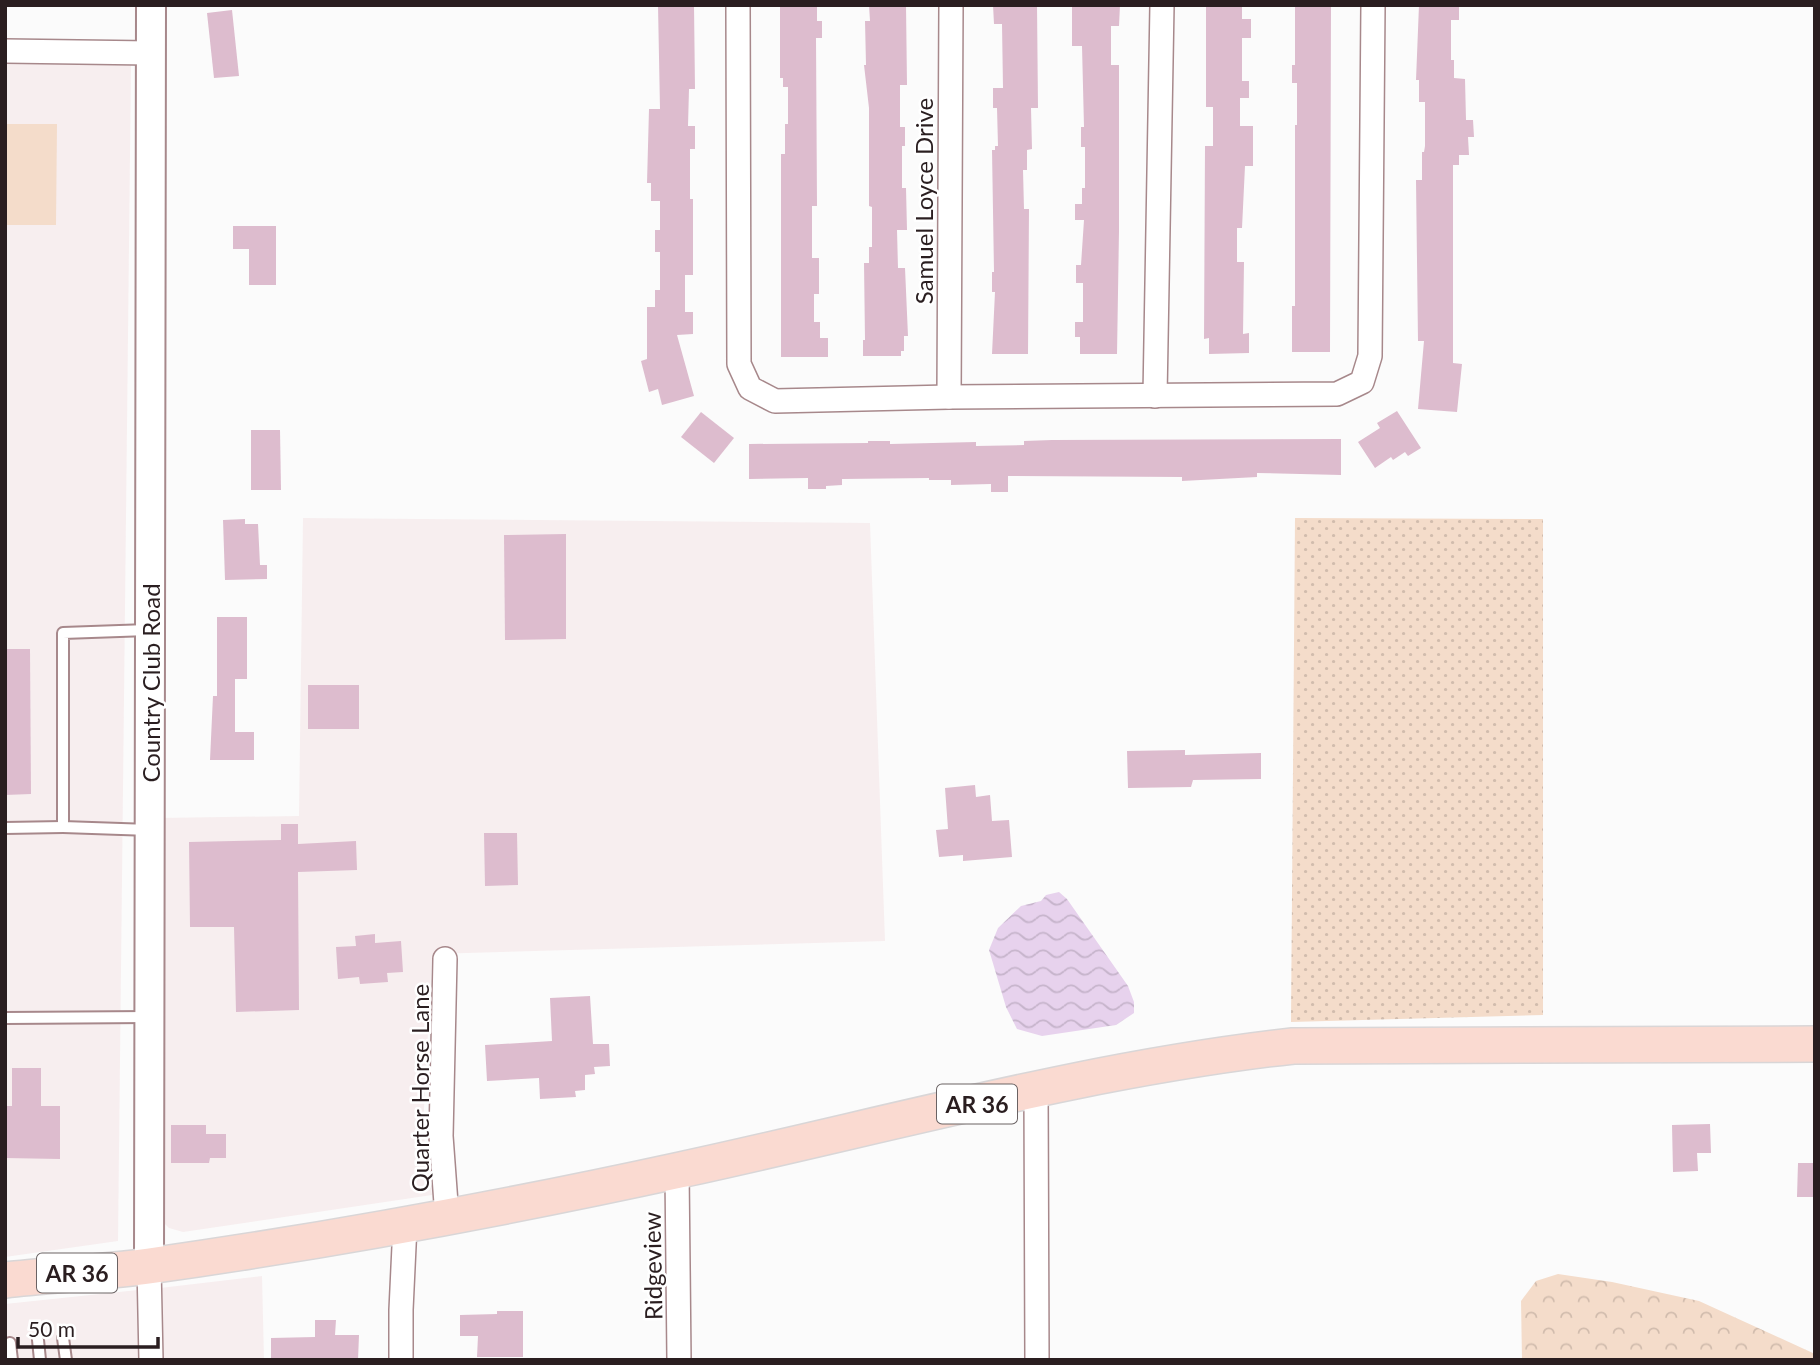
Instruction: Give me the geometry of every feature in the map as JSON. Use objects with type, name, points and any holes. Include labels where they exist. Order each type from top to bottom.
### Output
[{"type":"main road","name":"AR 36","points":[[5,1280],[149,1266],[405,1225],[677,1171],[1037,1090],[1221,1054],[1293,1046],[1815,1044]]},
{"type":"street","name":"Country Club Road","points":[[151,5],[151,1360]]},
{"type":"street","points":[[738,5],[739,364],[750,388],[775,401],[1337,394],[1362,382],[1370,356],[1373,5]]},
{"type":"street","name":"Samuel Loyce Drive","points":[[949,397],[951,5]]},
{"type":"street","points":[[1155,396],[1162,5]]},
{"type":"street","points":[[5,51],[151,53]]},
{"type":"street","name":"Quarter Horse Lane","points":[[445,958],[440,1136],[447,1217]]},
{"type":"street","points":[[1037,1090],[1037,1360]]},
{"type":"street","name":"Ridgeview","points":[[677,1171],[679,1360]]},
{"type":"street","points":[[401,1360],[405,1225]]},
{"type":"lane","points":[[63,827],[63,633],[150,630]]},
{"type":"lane","points":[[5,828],[150,830]]},
{"type":"lane","points":[[5,1018],[150,1017]]},
{"type":"lane","points":[[63,1338],[66,1360]]},
{"type":"lane","points":[[38,1340],[40,1360]]},
{"type":"lane","points":[[10,1343],[12,1360]]},
{"type":"shaded area","points":[[5,63],[131,64],[118,1241],[5,1257]]},
{"type":"shaded area","points":[[303,518],[870,523],[885,941],[432,954],[423,1129],[432,1195],[183,1232],[169,1228],[162,1221],[159,818],[299,816]]},
{"type":"shaded area","points":[[262,1276],[264,1360],[162,1360],[160,1288]]},
{"type":"shaded area","points":[[138,1290],[140,1360],[5,1360],[5,1304]]},
{"type":"green space","points":[[5,124],[57,124],[56,225],[5,225]]},
{"type":"green space","points":[[1295,518],[1543,519],[1543,1015],[1291,1022]]},
{"type":"green space","points":[[1558,1274],[1612,1282],[1699,1301],[1815,1354],[1815,1360],[1522,1360],[1521,1301],[1536,1281]]},
{"type":"water","points":[[1059,892],[1067,899],[1128,986],[1134,1002],[1134,1013],[1116,1025],[1042,1036],[1017,1029],[1006,1007],[989,950],[998,928],[1021,906],[1041,901],[1046,895]]},
{"type":"building","points":[[658,5],[694,5],[695,89],[689,89],[688,126],[695,126],[695,149],[690,149],[693,275],[685,275],[685,312],[693,312],[693,334],[677,335],[694,396],[662,405],[658,389],[649,392],[641,361],[647,359],[647,307],[655,307],[655,290],[660,290],[660,252],[655,252],[655,230],[660,230],[660,201],[651,201],[651,183],[647,183],[649,109],[660,109]]},
{"type":"building","points":[[780,5],[817,5],[817,21],[822,21],[822,38],[816,38],[817,206],[812,206],[812,258],[819,258],[819,294],[814,294],[814,322],[820,322],[820,338],[828,338],[828,357],[781,357],[781,154],[785,154],[788,87],[783,87],[783,78],[780,78]]},
{"type":"building","points":[[869,5],[906,5],[907,85],[900,85],[900,127],[905,127],[902,188],[906,188],[907,230],[897,230],[898,268],[905,268],[908,336],[904,336],[904,351],[901,351],[901,356],[863,356],[864,263],[869,263],[869,247],[872,247],[872,207],[869,206],[869,108],[864,65],[865,21],[870,21]]},
{"type":"building","points":[[993,5],[1037,5],[1038,108],[1031,108],[1032,149],[1027,150],[1027,170],[1023,170],[1024,209],[1029,209],[1028,354],[992,354],[995,292],[992,292],[992,150],[998,146],[997,108],[993,108],[993,88],[1003,88],[1002,24],[994,24]]},
{"type":"building","points":[[1072,5],[1120,5],[1119,26],[1111,26],[1111,65],[1119,65],[1117,354],[1080,354],[1080,337],[1075,337],[1075,322],[1083,322],[1083,283],[1076,283],[1076,265],[1081,265],[1084,220],[1075,220],[1075,204],[1082,204],[1082,188],[1085,188],[1085,147],[1081,147],[1081,127],[1084,127],[1082,46],[1072,46]]},
{"type":"building","points":[[1206,5],[1242,5],[1242,19],[1251,19],[1251,38],[1242,38],[1242,81],[1249,81],[1249,98],[1240,98],[1240,126],[1253,126],[1253,166],[1245,166],[1242,228],[1237,228],[1237,262],[1244,262],[1243,334],[1249,333],[1249,353],[1209,354],[1209,338],[1204,339],[1205,146],[1213,146],[1213,107],[1206,107]]},
{"type":"building","points":[[1295,5],[1331,5],[1330,352],[1292,352],[1297,125],[1297,83],[1292,83],[1292,65],[1295,65]]},
{"type":"building","points":[[1419,5],[1459,5],[1459,20],[1451,20],[1451,60],[1454,60],[1454,78],[1465,79],[1466,120],[1473,120],[1474,137],[1468,137],[1469,155],[1459,155],[1459,165],[1453,165],[1453,363],[1462,364],[1457,412],[1418,409],[1424,341],[1418,341],[1416,180],[1422,180],[1422,152],[1425,146],[1425,102],[1419,102],[1419,80],[1416,80]]},
{"type":"building","points":[[232,10],[239,76],[214,78],[207,13]]},
{"type":"building","points":[[233,226],[276,226],[276,285],[249,285],[249,249],[233,249]]},
{"type":"building","points":[[1397,411],[1421,448],[1408,456],[1405,452],[1393,460],[1391,457],[1375,468],[1358,442],[1380,428],[1377,423]]},
{"type":"building","points":[[701,412],[734,438],[714,463],[681,437]]},
{"type":"building","points":[[251,430],[280,430],[281,490],[251,490]]},
{"type":"building","points":[[1341,439],[1341,475],[1257,473],[1257,477],[1182,481],[1182,477],[1008,476],[1008,492],[991,492],[991,484],[951,485],[951,480],[929,478],[842,479],[842,485],[826,486],[826,489],[808,489],[808,478],[749,479],[749,444],[890,441],[890,444],[976,442],[976,446],[1024,445],[1024,441],[1052,440]]},
{"type":"building","points":[[245,519],[245,524],[258,524],[260,565],[267,565],[267,579],[225,580],[223,520]]},
{"type":"building","points":[[566,534],[566,639],[505,640],[504,535]]},
{"type":"building","points":[[217,617],[247,617],[247,679],[235,679],[235,732],[254,732],[254,760],[210,760],[213,696],[217,696]]},
{"type":"building","points":[[5,649],[30,649],[31,794],[5,795]]},
{"type":"building","points":[[308,685],[359,685],[359,729],[308,729]]},
{"type":"building","points":[[1185,750],[1185,755],[1261,753],[1261,779],[1193,780],[1191,787],[1128,788],[1127,751]]},
{"type":"building","points":[[975,785],[976,797],[990,795],[992,821],[1009,820],[1012,857],[963,861],[963,855],[939,857],[936,830],[948,829],[945,788]]},
{"type":"building","points":[[281,824],[298,824],[298,844],[356,841],[357,870],[298,872],[299,1010],[236,1012],[234,927],[190,927],[189,842],[281,840]]},
{"type":"building","points":[[484,833],[517,833],[518,885],[485,886]]},
{"type":"building","points":[[375,934],[375,943],[401,941],[403,972],[387,973],[388,982],[360,984],[359,977],[338,979],[336,947],[356,946],[355,936]]},
{"type":"building","points":[[590,996],[593,1044],[609,1044],[610,1066],[594,1067],[595,1074],[585,1075],[585,1090],[575,1091],[576,1097],[540,1099],[539,1078],[487,1081],[485,1045],[552,1041],[550,998]]},
{"type":"building","points":[[12,1068],[41,1068],[41,1106],[60,1106],[60,1159],[5,1158],[5,1106],[12,1106]]},
{"type":"building","points":[[1710,1124],[1711,1153],[1697,1153],[1698,1171],[1673,1172],[1672,1125]]},
{"type":"building","points":[[171,1125],[206,1125],[206,1134],[226,1134],[226,1158],[210,1158],[209,1163],[171,1163]]},
{"type":"building","points":[[1798,1163],[1815,1163],[1815,1197],[1797,1197]]},
{"type":"building","points":[[497,1311],[523,1311],[523,1357],[477,1357],[478,1336],[460,1336],[460,1315],[497,1314]]},
{"type":"building","points":[[315,1320],[336,1320],[335,1335],[359,1335],[358,1360],[271,1360],[271,1338],[315,1337]]}]
